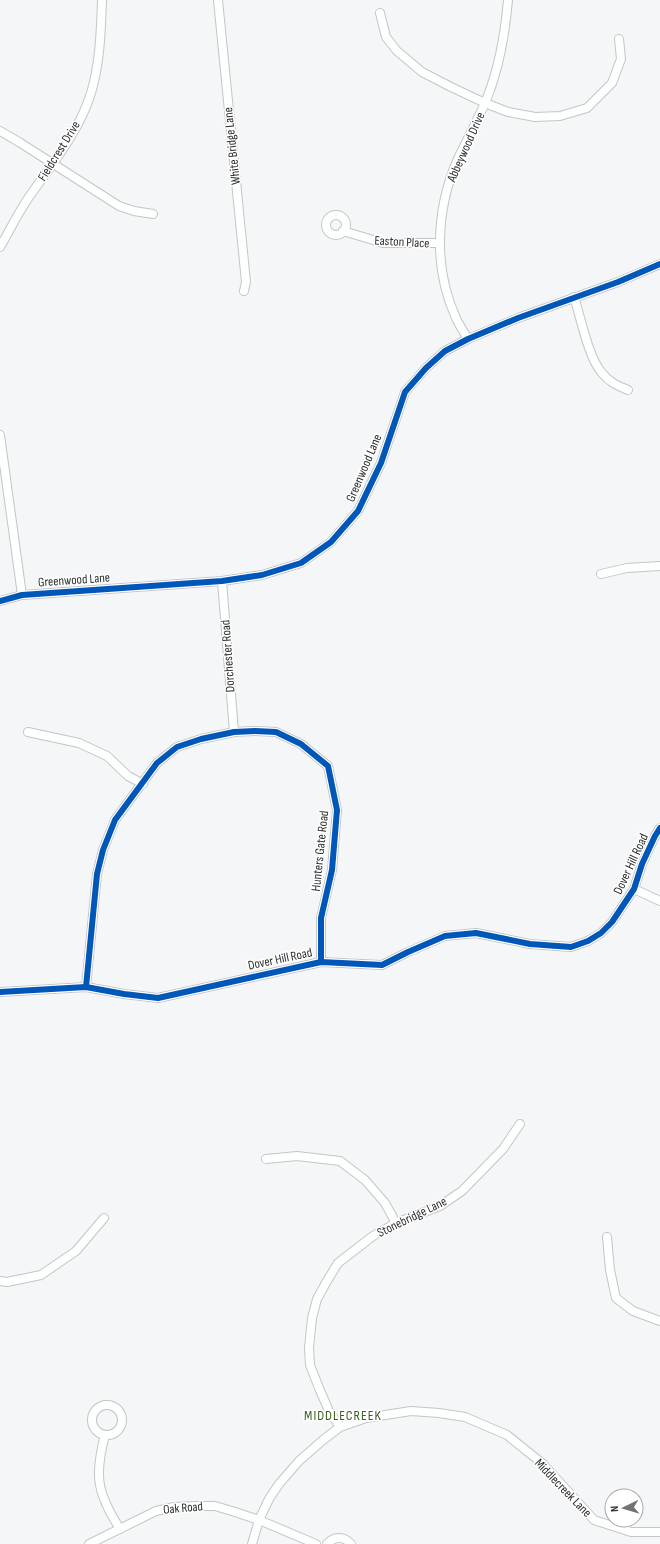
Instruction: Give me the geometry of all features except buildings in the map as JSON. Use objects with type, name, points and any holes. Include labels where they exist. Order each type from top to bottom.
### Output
[{"type":"street","name":"Fieldcrest Drive","points":[[0,247],[28,199],[54,164],[76,128],[91,93],[100,48],[102,0]]},
{"type":"street","name":"White Bridge Lane","points":[[218,0],[246,282],[244,292]]},
{"type":"street","name":"Abbeywood Drive","points":[[468,339],[456,318],[445,287],[439,243],[442,215],[447,190],[457,162],[485,103],[494,79],[502,49],[508,0]]},
{"type":"street","points":[[380,14],[386,37],[397,51],[422,72],[451,88],[485,103],[508,112],[534,117],[560,116],[587,108],[612,83],[621,59],[619,39]]},
{"type":"street","points":[[0,131],[119,206],[134,211],[153,214]]},
{"type":"street","name":"Easton Place","points":[[343,231],[383,243],[439,243]]},
{"type":"street","name":"Greenwood Lane","points":[[0,601],[22,595],[222,581],[262,575],[301,563],[331,542],[358,511],[381,463],[405,392],[426,368],[445,351],[468,339],[518,318],[618,282],[660,264]]},
{"type":"street","points":[[574,297],[592,354],[601,373],[613,384],[628,390]]},
{"type":"street","points":[[0,436],[22,595]]},
{"type":"street","points":[[601,574],[627,568],[660,566]]},
{"type":"street","name":"Dorchester Road","points":[[222,581],[229,653],[234,732]]},
{"type":"street","points":[[28,732],[79,743],[107,756],[128,776],[143,784]]},
{"type":"street","name":"Hunters Gate Road","points":[[86,987],[97,874],[103,850],[115,820],[157,764],[177,747],[200,739],[234,732],[276,732],[301,744],[328,766],[337,810],[332,870],[322,918],[321,962]]},
{"type":"street","name":"Dover Hill Road","points":[[1,992],[86,987],[158,998],[321,962],[382,965],[445,936],[476,933],[530,944],[571,947],[588,941],[601,933],[612,922],[634,889],[642,864],[660,828]]},
{"type":"street","points":[[634,889],[660,901]]},
{"type":"street","name":"Stonebridge Lane","points":[[340,1427],[328,1411],[310,1365],[309,1348],[312,1318],[317,1300],[338,1263],[373,1236],[396,1223],[440,1206],[462,1191],[503,1149],[520,1124]]},
{"type":"street","points":[[266,1159],[297,1156],[340,1161],[365,1180],[385,1203],[396,1223]]},
{"type":"street","points":[[0,1281],[7,1282],[41,1274],[76,1251],[104,1218]]},
{"type":"street","points":[[607,1237],[610,1270],[616,1298],[632,1311],[660,1321]]},
{"type":"street","name":"Middlecreek Lane","points":[[252,1544],[259,1520],[269,1499],[289,1472],[299,1461],[340,1427],[366,1418],[400,1412],[416,1411],[464,1417],[507,1436],[543,1464],[594,1520],[631,1532],[660,1532]]},
{"type":"street","points":[[104,1434],[101,1450],[99,1482],[108,1509],[120,1529]]},
{"type":"street","name":"Oak Road","points":[[89,1544],[156,1511],[174,1507],[215,1506],[259,1520],[316,1544]]},
{"type":"street","points":[[327,1544],[331,1540],[340,1538],[345,1539],[351,1544]]},
{"type":"cycle path","points":[[0,601],[22,595],[222,581],[262,575],[301,563],[331,542],[358,511],[381,463],[405,392],[426,368],[445,351],[468,339],[518,318],[618,282],[660,264]]},
{"type":"cycle path","points":[[86,987],[97,874],[103,850],[115,820],[157,763],[177,747],[201,739],[234,732],[276,732],[301,744],[328,766],[337,810],[332,870],[321,918],[321,962]]},
{"type":"cycle path","points":[[0,992],[86,987],[158,998],[321,962],[382,965],[445,936],[476,933],[530,944],[571,947],[588,941],[601,933],[612,922],[634,889],[642,864],[660,828]]},
{"type":"district","name":"MIDDLECREEK","points":[[343,1415]]}]
